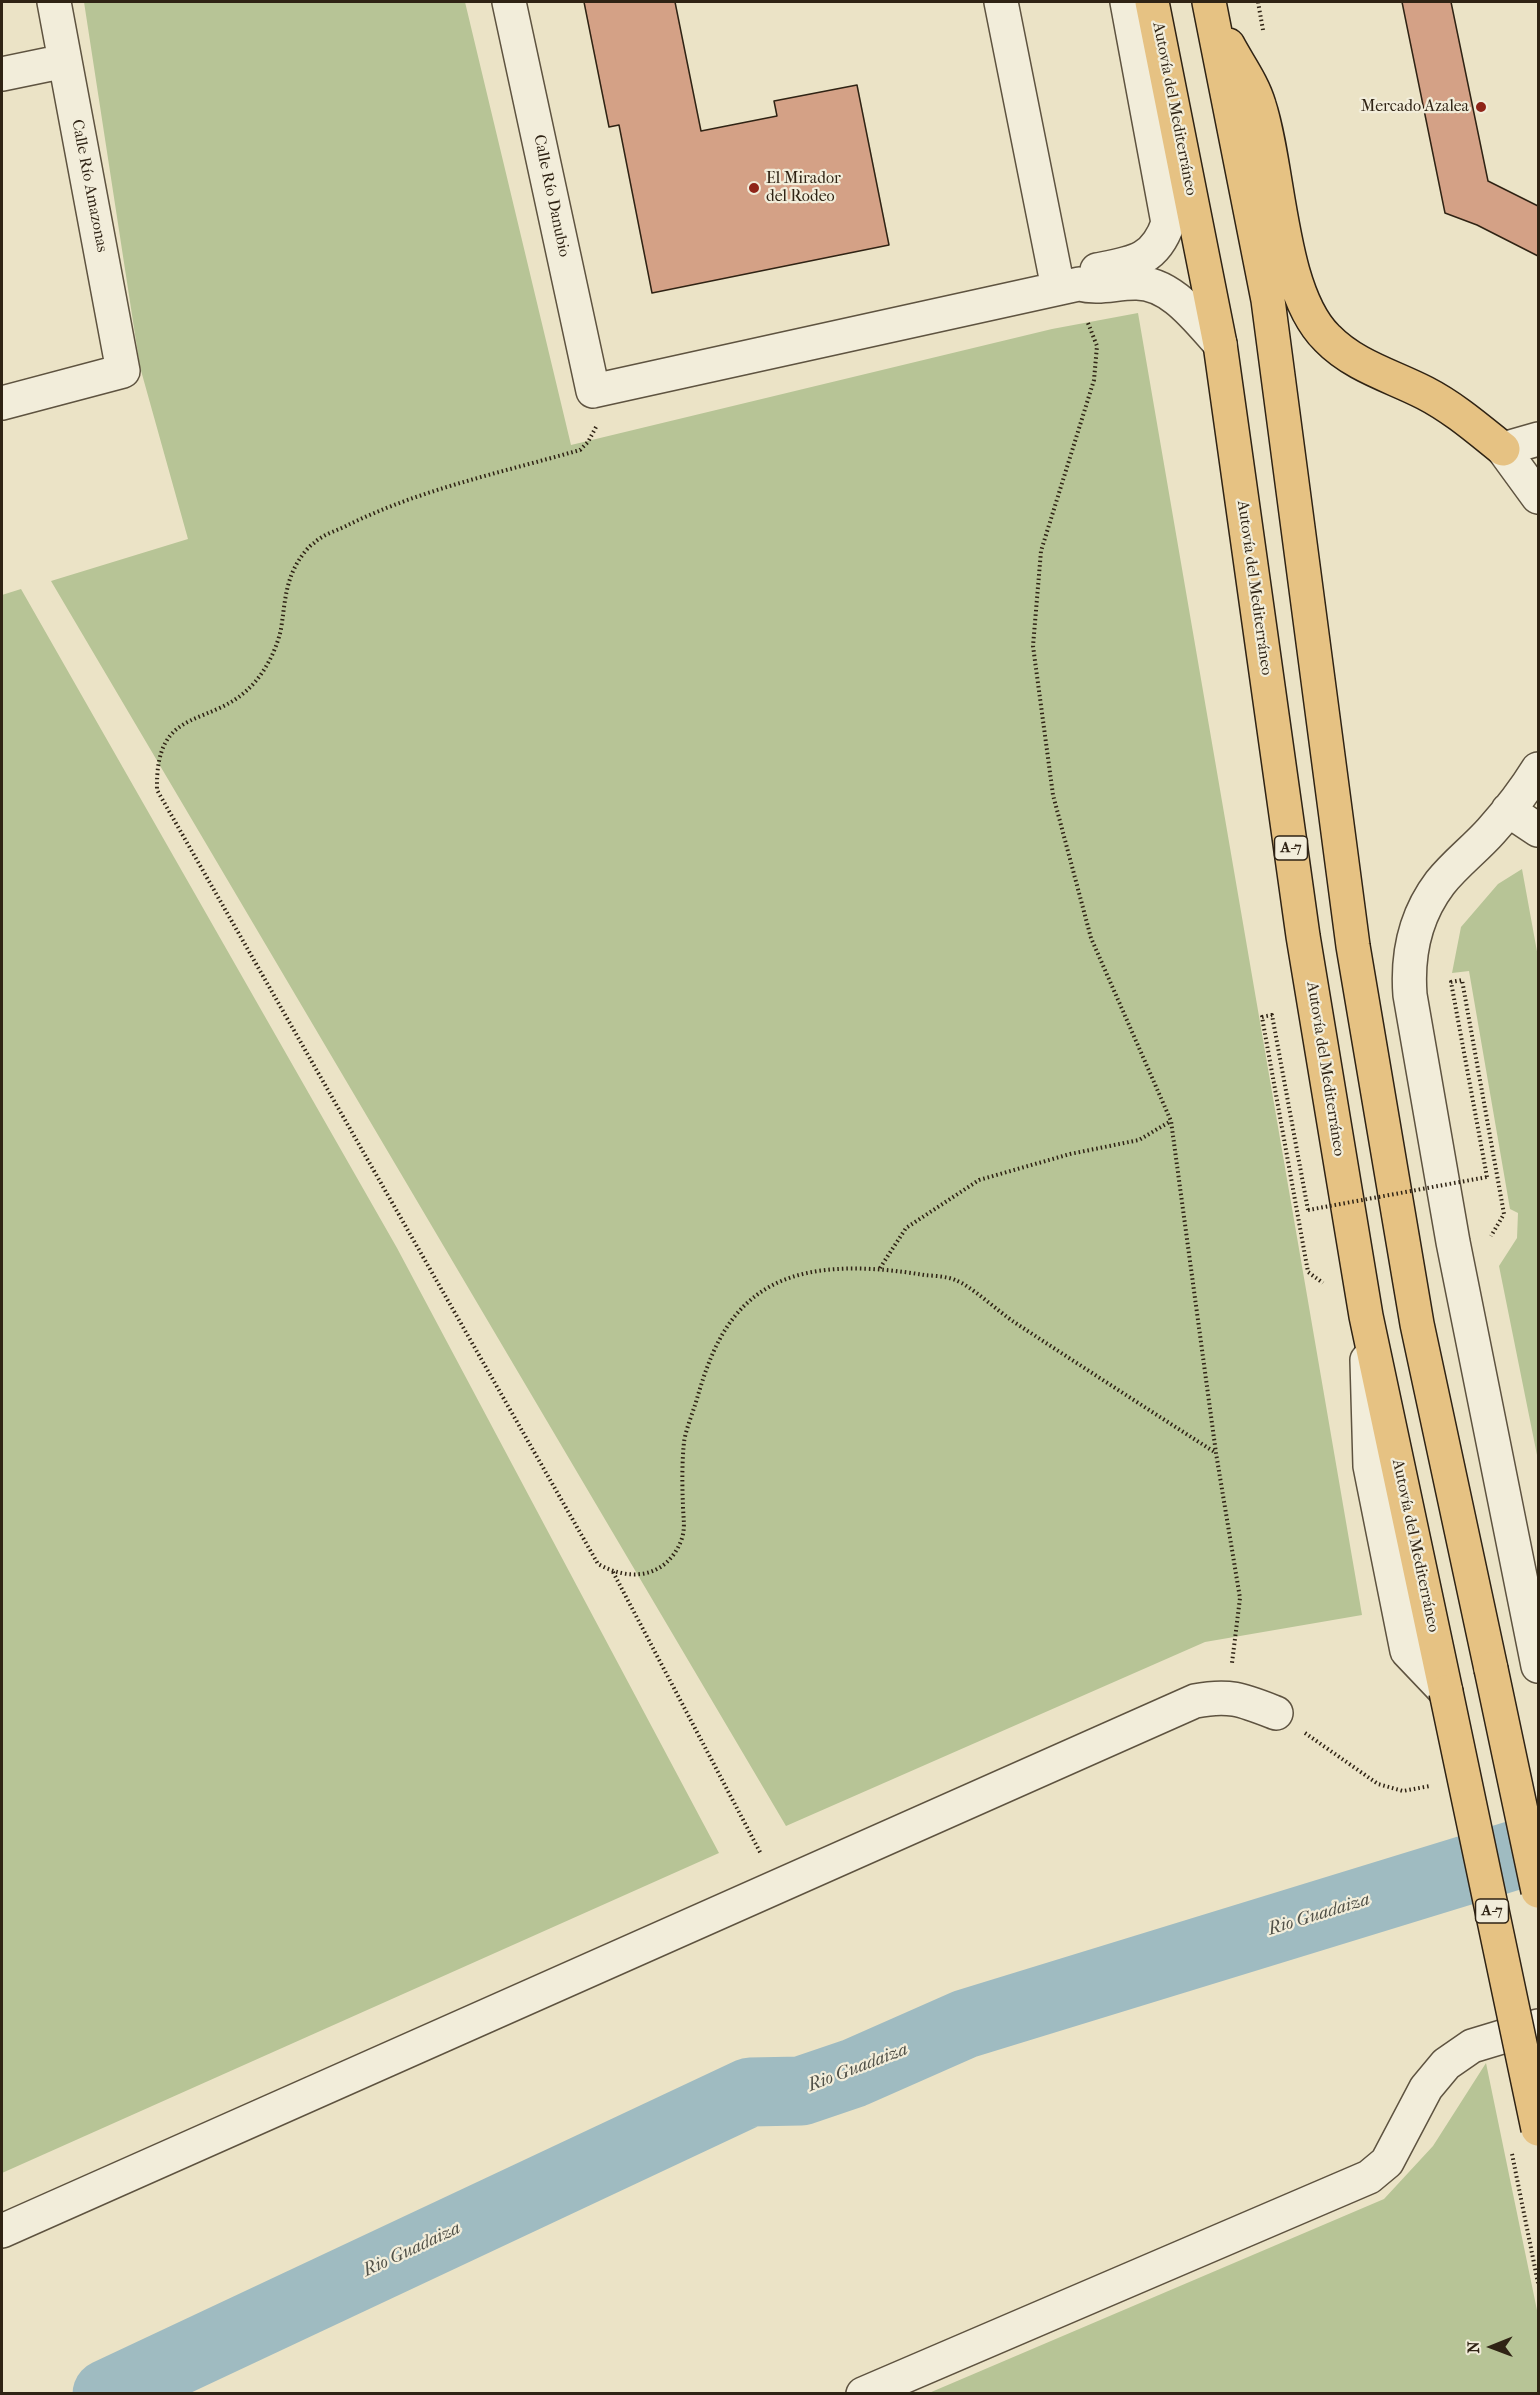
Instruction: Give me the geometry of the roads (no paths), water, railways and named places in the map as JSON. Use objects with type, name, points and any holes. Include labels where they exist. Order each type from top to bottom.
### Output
[{"type":"highway","name":"Autovía del Mediterráneo","points":[[1152,2],[1220,344],[1303,936],[1365,1316],[1539,2129]]},
{"type":"highway","points":[[1210,8],[1259,104],[1291,263],[1301,298],[1313,321],[1324,336],[1353,359],[1455,410],[1503,449]]},
{"type":"highway","points":[[1210,8],[1268,300],[1353,946],[1417,1324],[1539,1891]]},
{"type":"street","name":"Calle Río Amazonas","points":[[2,403],[123,371],[54,2]]},
{"type":"street","name":"Calle Río Danubio","points":[[509,2],[594,391],[1069,286]]},
{"type":"street","points":[[1001,2],[1069,286]]},
{"type":"street","points":[[1069,286],[1094,271],[1130,263],[1151,254],[1163,239],[1168,223],[1127,2]]},
{"type":"street","points":[[2,74],[65,61]]},
{"type":"street","points":[[1069,286],[1094,288],[1137,282],[1167,291],[1220,344]]},
{"type":"street","points":[[1539,438],[1503,449],[1539,497]]},
{"type":"street","points":[[1537,1656],[1453,1242],[1410,995],[1408,971],[1417,925],[1440,883],[1492,830],[1539,769]]},
{"type":"street","points":[[1508,810],[1539,830]]},
{"type":"street","points":[[2,2231],[1195,1701],[1216,1697],[1238,1698],[1276,1713]]},
{"type":"street","points":[[863,2394],[1369,2177],[1387,2162],[1426,2088],[1446,2064],[1472,2046],[1539,2026]]},
{"type":"waterway","name":"Rio Guadaiza","points":[[107,2394],[750,2092],[801,2091],[854,2073],[965,2024],[1538,1848]]},
{"type":"place","name":"Mercado Azalea","points":[[1481,107]]},
{"type":"place","name":"El Mirador del Rodeo","points":[[754,188]]}]
